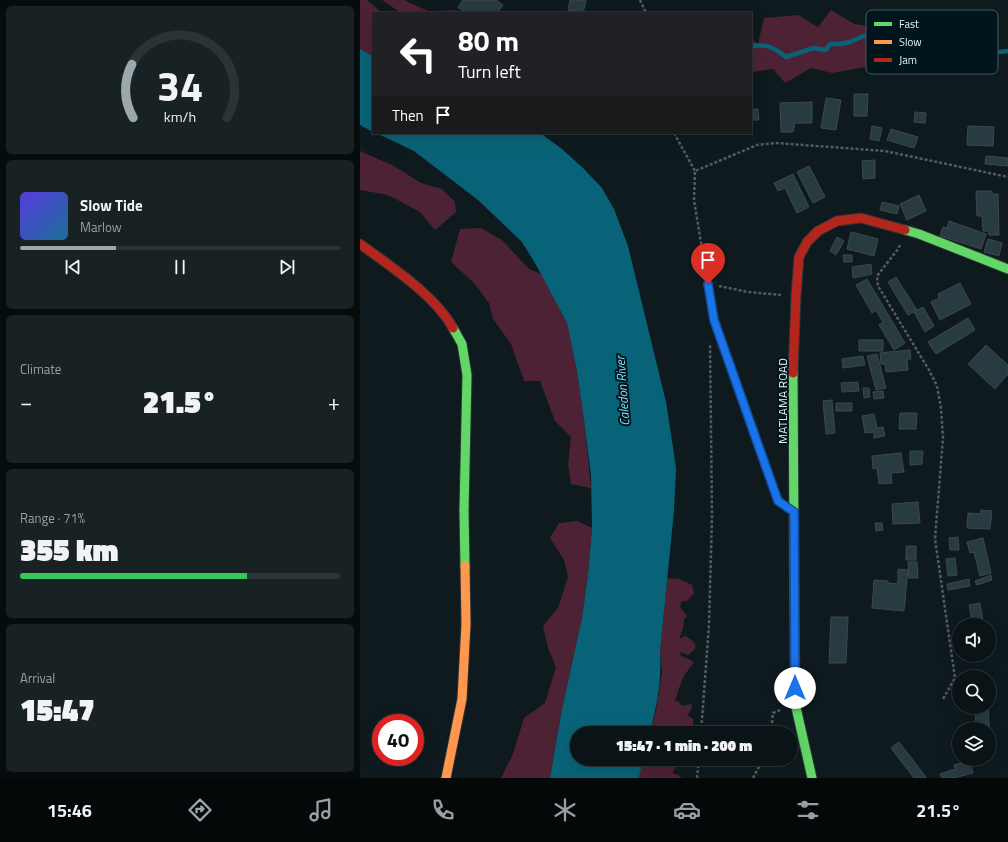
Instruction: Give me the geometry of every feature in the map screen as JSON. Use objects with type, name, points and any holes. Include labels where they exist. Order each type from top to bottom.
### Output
[{"type":"street","name":"MATLAMA ROAD","points":[[812,778],[795,703],[793,383],[799,257],[807,242],[818,231],[837,221],[861,218],[905,229],[1008,269]]},
{"type":"street","points":[[360,244],[403,275],[437,306],[451,324],[462,344],[467,375],[464,511],[466,624],[462,699],[446,778]]},
{"type":"lane","points":[[708,284],[714,320],[778,501],[794,512]]},
{"type":"path","points":[[640,0],[646,12]]},
{"type":"path","points":[[675,134],[695,171],[694,200],[708,284],[748,292],[796,296]]},
{"type":"path","points":[[695,171],[757,145],[776,143],[884,151],[1008,177]]},
{"type":"path","points":[[905,229],[898,249],[877,276],[878,286],[937,386],[942,408],[943,438],[935,539],[955,678],[943,699]]},
{"type":"path","points":[[702,726],[709,625],[712,517],[710,330],[714,320]]},
{"type":"path","points":[[772,726],[773,713],[795,703]]},
{"type":"path","points":[[698,778],[699,766]]},
{"type":"path","points":[[753,778],[759,766]]},
{"type":"shaded area","points":[[360,0],[367,0],[383,12],[372,12],[372,55],[360,49]]},
{"type":"shaded area","points":[[382,0],[404,0],[430,12],[400,12]]},
{"type":"shaded area","points":[[454,10],[457,12],[430,12]]},
{"type":"shaded area","points":[[831,10],[854,24],[866,26],[866,67],[832,73],[811,68],[785,83],[773,69],[752,72],[752,39],[758,44],[764,18],[798,15],[818,27]]},
{"type":"shaded area","points":[[360,151],[394,166],[421,183],[442,189],[455,202],[456,212],[435,230],[420,212],[388,195],[360,190]]},
{"type":"shaded area","points":[[481,228],[502,240],[529,269],[541,274],[567,323],[577,371],[591,488],[571,484],[568,465],[571,437],[555,421],[540,381],[524,381],[511,344],[493,319],[489,303],[474,283],[451,262],[460,229]]},
{"type":"shaded area","points":[[577,521],[592,528],[588,575],[582,618],[562,709],[550,778],[501,778],[513,754],[524,718],[545,703],[556,667],[548,648],[543,626],[558,608],[568,577],[564,560],[550,538],[559,523]]},
{"type":"shaded area","points":[[667,578],[679,579],[692,585],[694,593],[687,601],[682,601],[680,607],[687,616],[684,619],[683,628],[679,639],[685,636],[692,640],[696,646],[688,655],[680,652],[681,656],[691,660],[694,663],[684,676],[675,701],[678,701],[682,706],[692,704],[691,710],[687,715],[693,719],[693,726],[652,726],[662,672],[660,651]]},
{"type":"shaded area","points":[[642,766],[677,766],[672,773],[682,778],[639,778]]},
{"type":"water","points":[[360,49],[372,55],[372,131],[360,125]]},
{"type":"water","name":"Caledon River","points":[[378,134],[541,134],[562,149],[602,188],[614,209],[628,246],[666,402],[676,469],[674,511],[660,651],[660,682],[652,726],[570,726],[570,766],[642,766],[639,778],[550,778],[562,709],[582,618],[588,575],[592,528],[591,476],[577,371],[567,323],[522,242],[478,200],[414,151]]},
{"type":"building","points":[[463,0],[496,0],[503,5],[498,12],[464,12],[458,7]]},
{"type":"building","points":[[570,0],[586,0],[583,12],[568,10]]},
{"type":"building","points":[[854,94],[868,94],[867,116],[854,116]]},
{"type":"building","points":[[826,98],[841,100],[836,130],[821,128]]},
{"type":"building","points":[[812,102],[812,123],[795,123],[793,132],[781,132],[780,103]]},
{"type":"building","points":[[752,109],[758,109],[759,120],[752,120]]},
{"type":"building","points":[[915,112],[926,113],[925,123],[914,122]]},
{"type":"building","points":[[872,126],[882,128],[879,141],[870,139]]},
{"type":"building","points":[[968,126],[994,127],[993,146],[967,145]]},
{"type":"building","points":[[891,129],[918,137],[914,148],[887,140]]},
{"type":"building","points":[[986,156],[1008,158],[1008,166],[985,164]]},
{"type":"building","points":[[875,160],[875,178],[863,179],[862,161]]},
{"type":"building","points":[[809,166],[825,197],[813,203],[797,172]]},
{"type":"building","points":[[793,174],[809,207],[797,213],[785,188],[778,191],[774,183]]},
{"type":"building","points":[[976,191],[992,191],[992,194],[998,194],[999,235],[989,235],[988,231],[983,231],[982,216],[977,216]]},
{"type":"building","points":[[919,195],[926,211],[907,220],[900,204]]},
{"type":"building","points":[[882,202],[899,206],[897,214],[880,210]]},
{"type":"building","points":[[949,221],[986,234],[981,249],[940,236],[943,227],[947,228]]},
{"type":"building","points":[[851,232],[878,239],[874,256],[847,249]]},
{"type":"building","points":[[837,237],[844,241],[836,255],[830,251]]},
{"type":"building","points":[[988,239],[1002,243],[999,256],[984,252]]},
{"type":"building","points":[[843,255],[852,255],[852,262],[844,262]]},
{"type":"building","points":[[871,264],[872,274],[853,278],[852,267]]},
{"type":"building","points":[[896,277],[917,310],[908,315],[888,282]]},
{"type":"building","points":[[867,279],[905,343],[894,350],[879,325],[883,322],[876,310],[872,313],[856,285]]},
{"type":"building","points":[[960,283],[971,304],[940,320],[931,302],[939,298],[938,294]]},
{"type":"building","points":[[923,307],[934,326],[925,332],[914,312]]},
{"type":"building","points":[[968,318],[975,330],[936,354],[928,342]]},
{"type":"building","points":[[859,340],[883,340],[883,351],[859,351]]},
{"type":"building","points":[[986,345],[1008,365],[1008,374],[995,389],[968,364]]},
{"type":"building","points":[[910,350],[911,359],[907,359],[908,370],[886,372],[885,364],[881,364],[880,353]]},
{"type":"building","points":[[877,354],[886,388],[876,390],[867,356]]},
{"type":"building","points":[[863,356],[865,365],[843,368],[842,359]]},
{"type":"building","points":[[858,382],[859,391],[842,392],[841,383]]},
{"type":"building","points":[[863,388],[869,388],[870,397],[864,398]]},
{"type":"building","points":[[883,391],[884,398],[874,399],[873,392]]},
{"type":"building","points":[[832,400],[835,433],[826,434],[823,401]]},
{"type":"building","points":[[836,403],[852,403],[852,411],[836,411]]},
{"type":"building","points":[[900,413],[917,413],[916,429],[899,429]]},
{"type":"building","points":[[874,414],[877,428],[883,427],[885,436],[874,438],[874,432],[865,433],[862,416]]},
{"type":"building","points":[[910,451],[923,451],[922,464],[910,465]]},
{"type":"building","points":[[901,453],[904,472],[891,473],[892,483],[879,484],[877,468],[873,469],[872,456]]},
{"type":"building","points":[[918,502],[920,523],[893,524],[892,504]]},
{"type":"building","points":[[981,510],[992,511],[990,529],[967,528],[968,513],[981,514]]},
{"type":"building","points":[[875,523],[882,523],[883,530],[876,531]]},
{"type":"building","points":[[958,537],[959,550],[950,550],[949,538]]},
{"type":"building","points":[[983,538],[991,573],[980,576],[974,552],[970,553],[967,542]]},
{"type":"building","points":[[906,546],[916,546],[916,560],[906,560]]},
{"type":"building","points":[[955,558],[957,575],[948,576],[946,559]]},
{"type":"building","points":[[908,562],[917,562],[918,578],[909,578]]},
{"type":"building","points":[[898,569],[908,570],[904,611],[872,608],[874,580],[888,581],[888,583],[898,584]]},
{"type":"building","points":[[991,575],[992,580],[977,585],[975,581]]},
{"type":"building","points":[[969,579],[970,586],[948,590],[947,584]]},
{"type":"building","points":[[980,603],[982,618],[971,618],[969,605]]},
{"type":"building","points":[[831,617],[848,617],[846,663],[829,663]]},
{"type":"building","points":[[975,714],[988,714],[989,722],[976,722]]},
{"type":"building","points":[[899,742],[926,777],[925,778],[914,778],[891,748]]},
{"type":"building","points":[[954,766],[971,766],[973,773],[954,778],[942,778],[940,774],[955,769]]},
{"type":"waterway","points":[[752,46],[762,45],[770,47],[786,57],[814,48],[826,50],[830,44],[850,42],[866,36]]},
{"type":"waterway","points":[[998,52],[1008,51]]},
{"type":"traffic: fast","points":[[905,230],[919,234],[1008,269]]},
{"type":"traffic: fast","points":[[453,328],[462,344],[467,375],[464,511],[465,566]]},
{"type":"traffic: fast","points":[[793,373],[795,703],[812,778]]},
{"type":"traffic: slow","points":[[446,778],[462,699],[466,624],[465,566]]},
{"type":"traffic: jam","points":[[793,373],[799,257],[807,242],[818,231],[837,221],[861,218],[905,230]]},
{"type":"traffic: jam","points":[[360,244],[424,293],[445,316],[453,328]]},
{"type":"route","points":[[708,284],[714,320],[778,501],[794,512],[795,688]]}]
